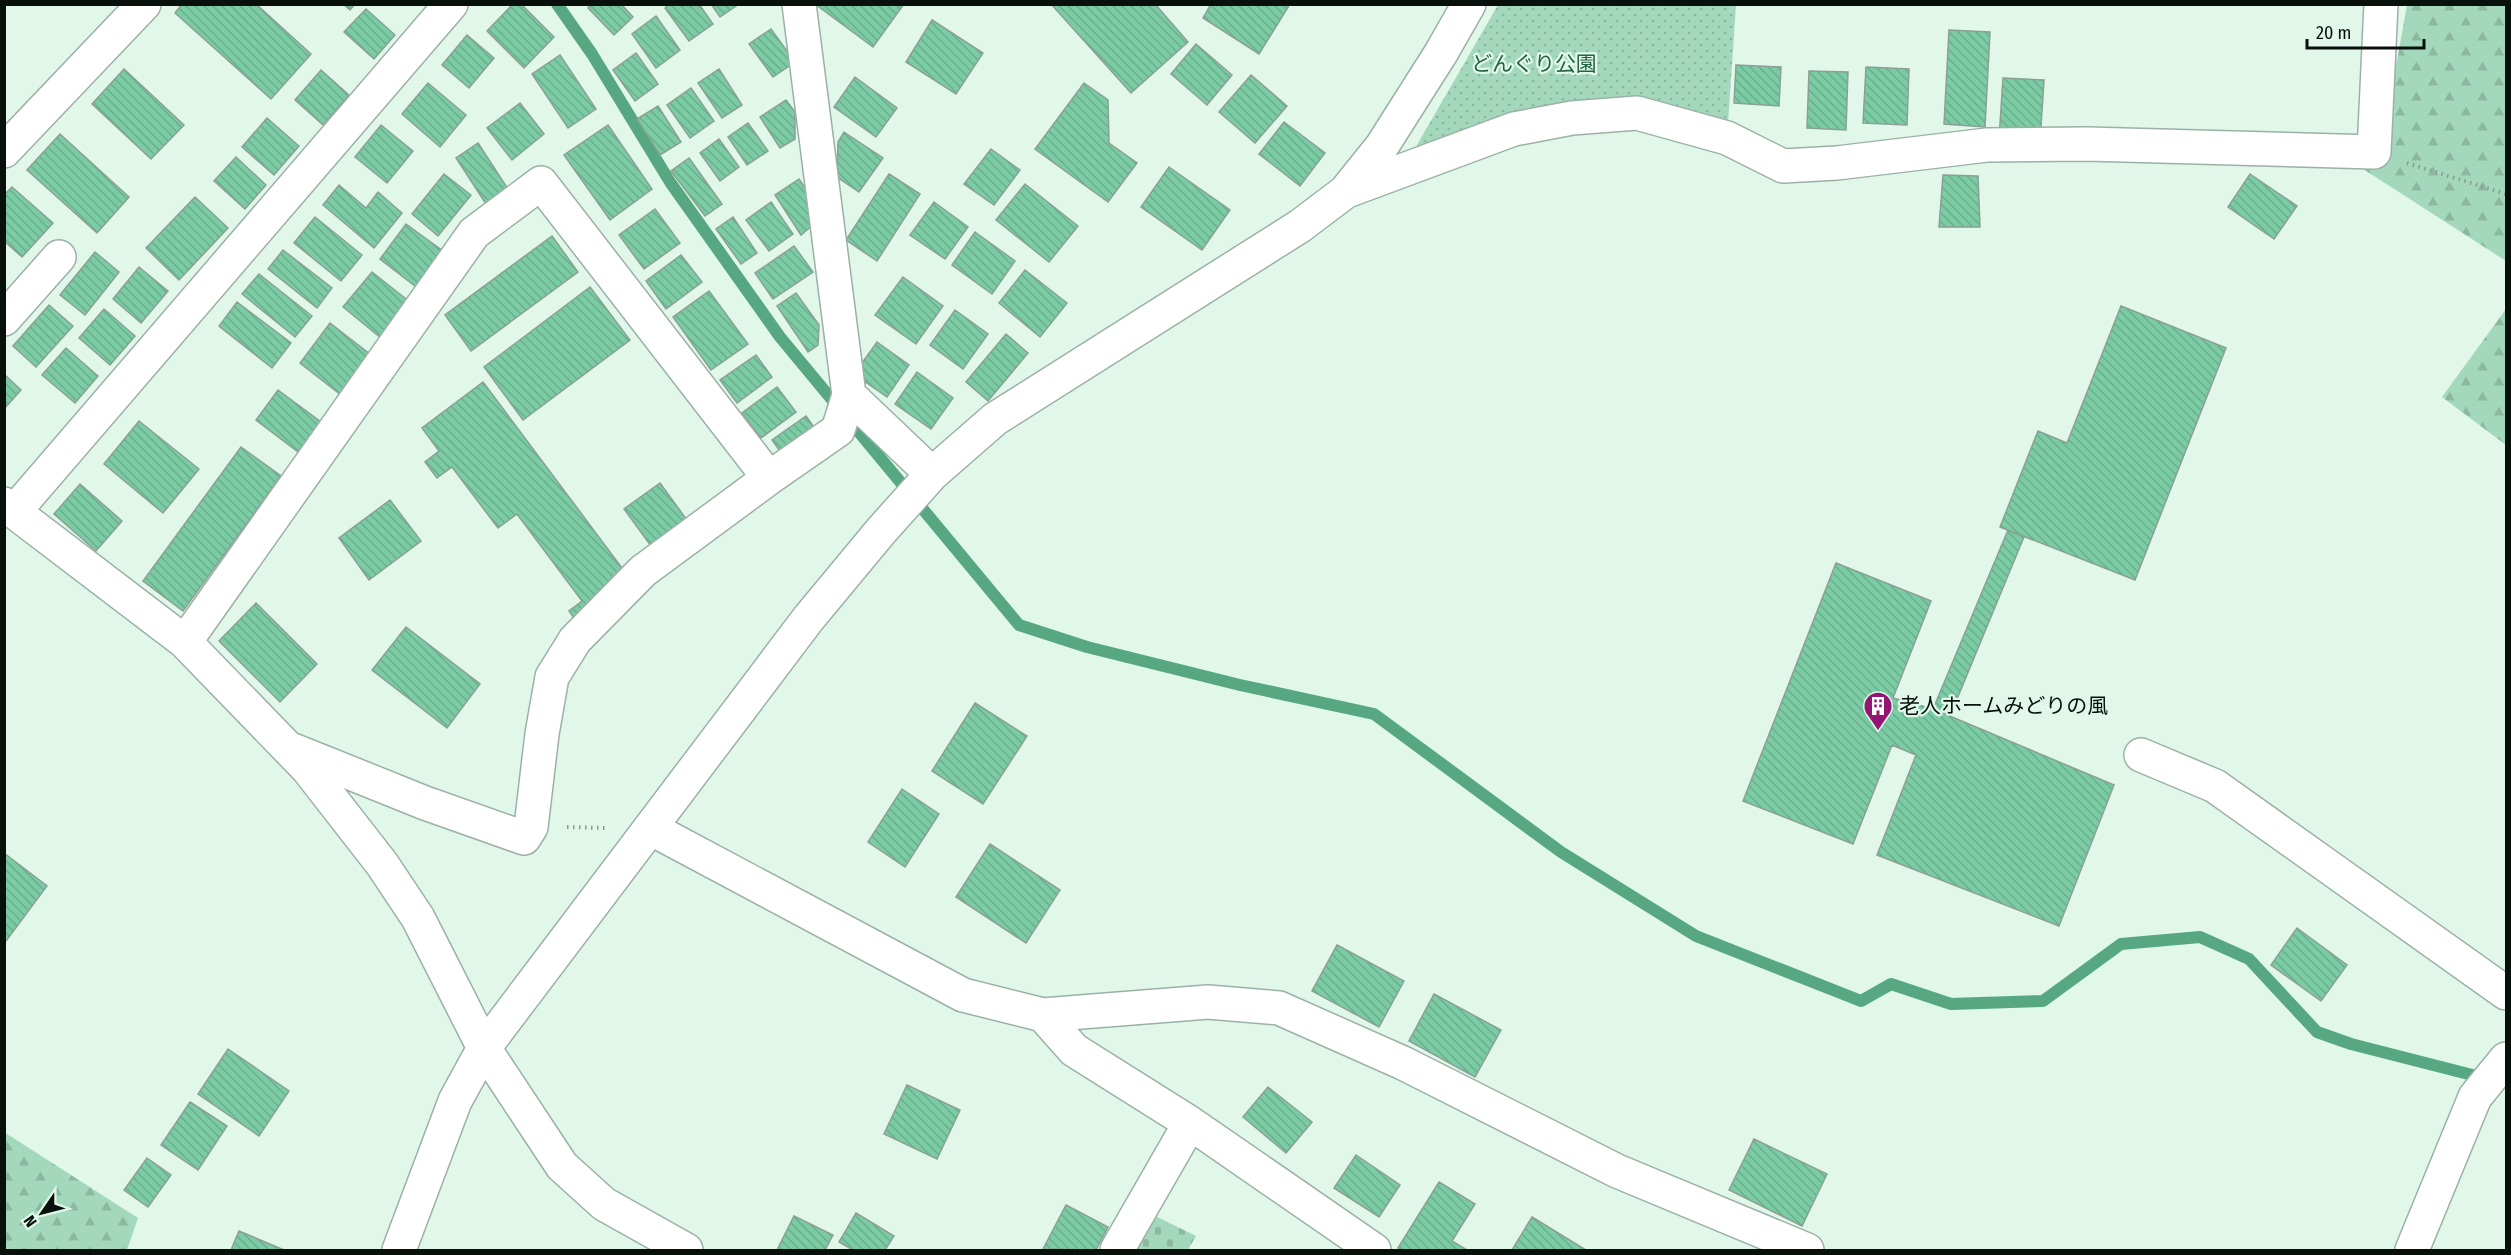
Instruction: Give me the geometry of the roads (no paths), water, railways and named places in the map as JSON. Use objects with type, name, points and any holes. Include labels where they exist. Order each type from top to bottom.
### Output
[{"type":"street","points":[[4,151],[144,4]]},
{"type":"street","points":[[451,4],[9,508],[185,642],[308,769],[382,864],[418,918],[484,1048],[562,1166],[604,1204],[686,1251]]},
{"type":"street","points":[[286,747],[524,838],[531,827],[542,734],[552,677],[574,640],[643,571],[838,430],[849,395],[799,4]]},
{"type":"street","points":[[399,1251],[455,1101],[484,1048],[808,619],[881,531],[932,474],[995,419],[1300,226],[1345,192],[1382,146],[1469,4]]},
{"type":"street","points":[[1345,192],[1514,129],[1572,118],[1637,113],[1727,138],[1783,166],[1837,163],[1987,145],[2098,144],[2373,152],[2381,4]]},
{"type":"street","points":[[185,642],[474,233],[541,183],[769,478]]},
{"type":"street","points":[[4,319],[59,257]]},
{"type":"street","points":[[849,395],[932,474]]},
{"type":"street","points":[[2141,755],[2215,786],[2506,993]]},
{"type":"street","points":[[650,828],[963,995],[1042,1015],[1208,1002],[1279,1008],[1403,1063],[1617,1171],[1807,1251]]},
{"type":"street","points":[[1042,1015],[1074,1050],[1190,1123],[1374,1251]]},
{"type":"street","points":[[2412,1251],[2475,1097],[2506,1059]]},
{"type":"street","points":[[1117,1251],[1190,1123]]},
{"type":"waterway","points":[[557,4],[592,54],[670,182],[780,337],[1019,625],[1087,647],[1240,685],[1374,714],[1561,852],[1696,936],[1861,1001],[1891,984],[1951,1004],[2043,1001],[2121,944],[2200,937],[2249,959],[2317,1032],[2351,1044],[2488,1079]]},
{"type":"place","name":"老人ホームみどりの風","points":[[1878,732]]},
{"type":"park label","name":"どんぐり公園","points":[[1534,64]]}]
